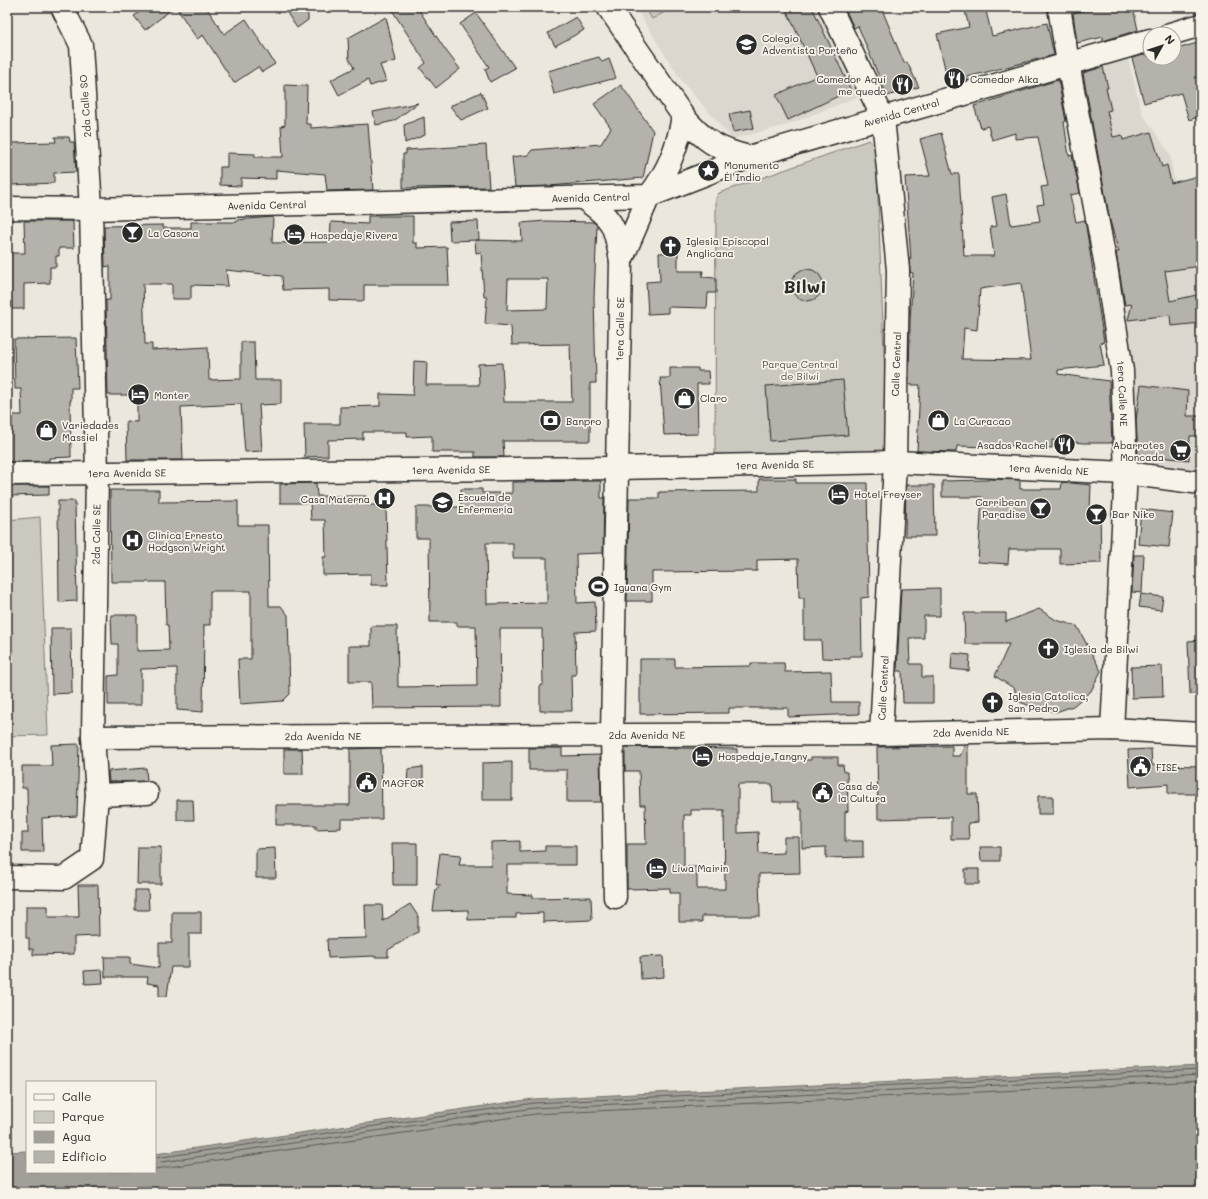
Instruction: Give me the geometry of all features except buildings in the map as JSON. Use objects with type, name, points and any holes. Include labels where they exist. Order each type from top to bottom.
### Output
[{"type":"street","name":"2da Calle SO","points":[[62,7],[81,46],[92,209]]},
{"type":"street","points":[[608,7],[683,116],[696,132],[712,144],[730,152],[749,157]]},
{"type":"street","name":"Calle Central","points":[[830,7],[883,118],[899,284],[895,462],[881,734]]},
{"type":"street","name":"1era Calle NE","points":[[1059,7],[1106,266],[1122,371],[1126,473],[1112,729]]},
{"type":"street","points":[[1182,31],[1201,25]]},
{"type":"street","name":"Avenida Central","points":[[7,208],[92,209],[649,196],[749,157],[1142,42]]},
{"type":"street","name":"1era Calle SE","points":[[615,897],[612,734],[621,261],[649,196],[663,178],[673,159],[680,138],[683,116]]},
{"type":"street","points":[[583,198],[602,212],[614,226],[621,261]]},
{"type":"street","name":"2da Calle SE","points":[[7,876],[64,878],[92,859],[97,795],[94,737],[97,474],[92,209]]},
{"type":"street","name":"1era Avenida NE","points":[[895,462],[1126,473],[1201,483]]},
{"type":"street","name":"1era Avenida SE","points":[[7,474],[617,468],[895,462]]},
{"type":"street","name":"2da Avenida NE","points":[[94,737],[881,734],[1112,729],[1201,734]]},
{"type":"street","points":[[97,795],[147,793]]},
{"type":"shaded area","name":"Colegio Adventista Porteño","points":[[635,7],[816,7],[860,96],[784,126],[732,139],[681,80]]},
{"type":"shaded area","points":[[1127,55],[1142,113],[1170,154],[1176,193],[1201,187],[1201,470],[1134,466],[1071,68]]},
{"type":"green space","points":[[645,7],[674,7],[652,19]]},
{"type":"green space","name":"Parque Central de Bilwi","points":[[869,140],[876,149],[888,454],[715,454],[716,198],[719,193]]},
{"type":"green space","points":[[40,517],[48,735],[7,736],[7,520]]},
{"type":"water","points":[[1201,1066],[1201,1192],[7,1192],[7,1152],[26,1151],[26,1173],[156,1173],[156,1154],[533,1099]]},
{"type":"place","name":"Colegio Adventista Porteño","points":[[746,44]]},
{"type":"place","name":"Comedor Alka","points":[[954,79]]},
{"type":"place","name":"Comedor Aqui me quedo","points":[[902,85]]},
{"type":"place","name":"Monumento Él Indio","points":[[708,171]]},
{"type":"place","name":"La Casona","points":[[132,233]]},
{"type":"place","name":"Hospedaje Rivera","points":[[294,235]]},
{"type":"place","name":"Iglesia Episcopal Anglicana","points":[[670,247]]},
{"type":"place","name":"Monter","points":[[138,395]]},
{"type":"place","name":"Claro","points":[[684,398]]},
{"type":"place","name":"Banpro","points":[[551,421]]},
{"type":"place","name":"La Curacao","points":[[938,421]]},
{"type":"place","name":"Variedades Massiel","points":[[46,431]]},
{"type":"place","name":"Asados Rachel","points":[[1064,445]]},
{"type":"place","name":"Abarrotes Moncada","points":[[1180,451]]},
{"type":"place","name":"Hotel Freyser","points":[[838,494]]},
{"type":"place","name":"Casa Materna","points":[[385,499]]},
{"type":"place","name":"Escuela de Enfermería","points":[[442,503]]},
{"type":"place","name":"Carribean Paradise","points":[[1041,508]]},
{"type":"place","name":"Bar Nike","points":[[1096,514]]},
{"type":"place","name":"Clínica Ernesto Hodgson Wright","points":[[132,541]]},
{"type":"place","name":"Iguana Gym","points":[[599,587]]},
{"type":"place","name":"Iglesia de Bilwi","points":[[1048,649]]},
{"type":"place","name":"Iglesia Catolica, San Pedro","points":[[993,702]]},
{"type":"place","name":"Hospedaje Tangny","points":[[703,756]]},
{"type":"place","name":"FISE","points":[[1140,767]]},
{"type":"place","name":"MAGFOR","points":[[366,783]]},
{"type":"place","name":"Casa de la Cultura","points":[[823,792]]},
{"type":"place","name":"Liwa Mairin","points":[[656,868]]},
{"type":"district","name":"Bilwi","points":[[805,286]]}]
